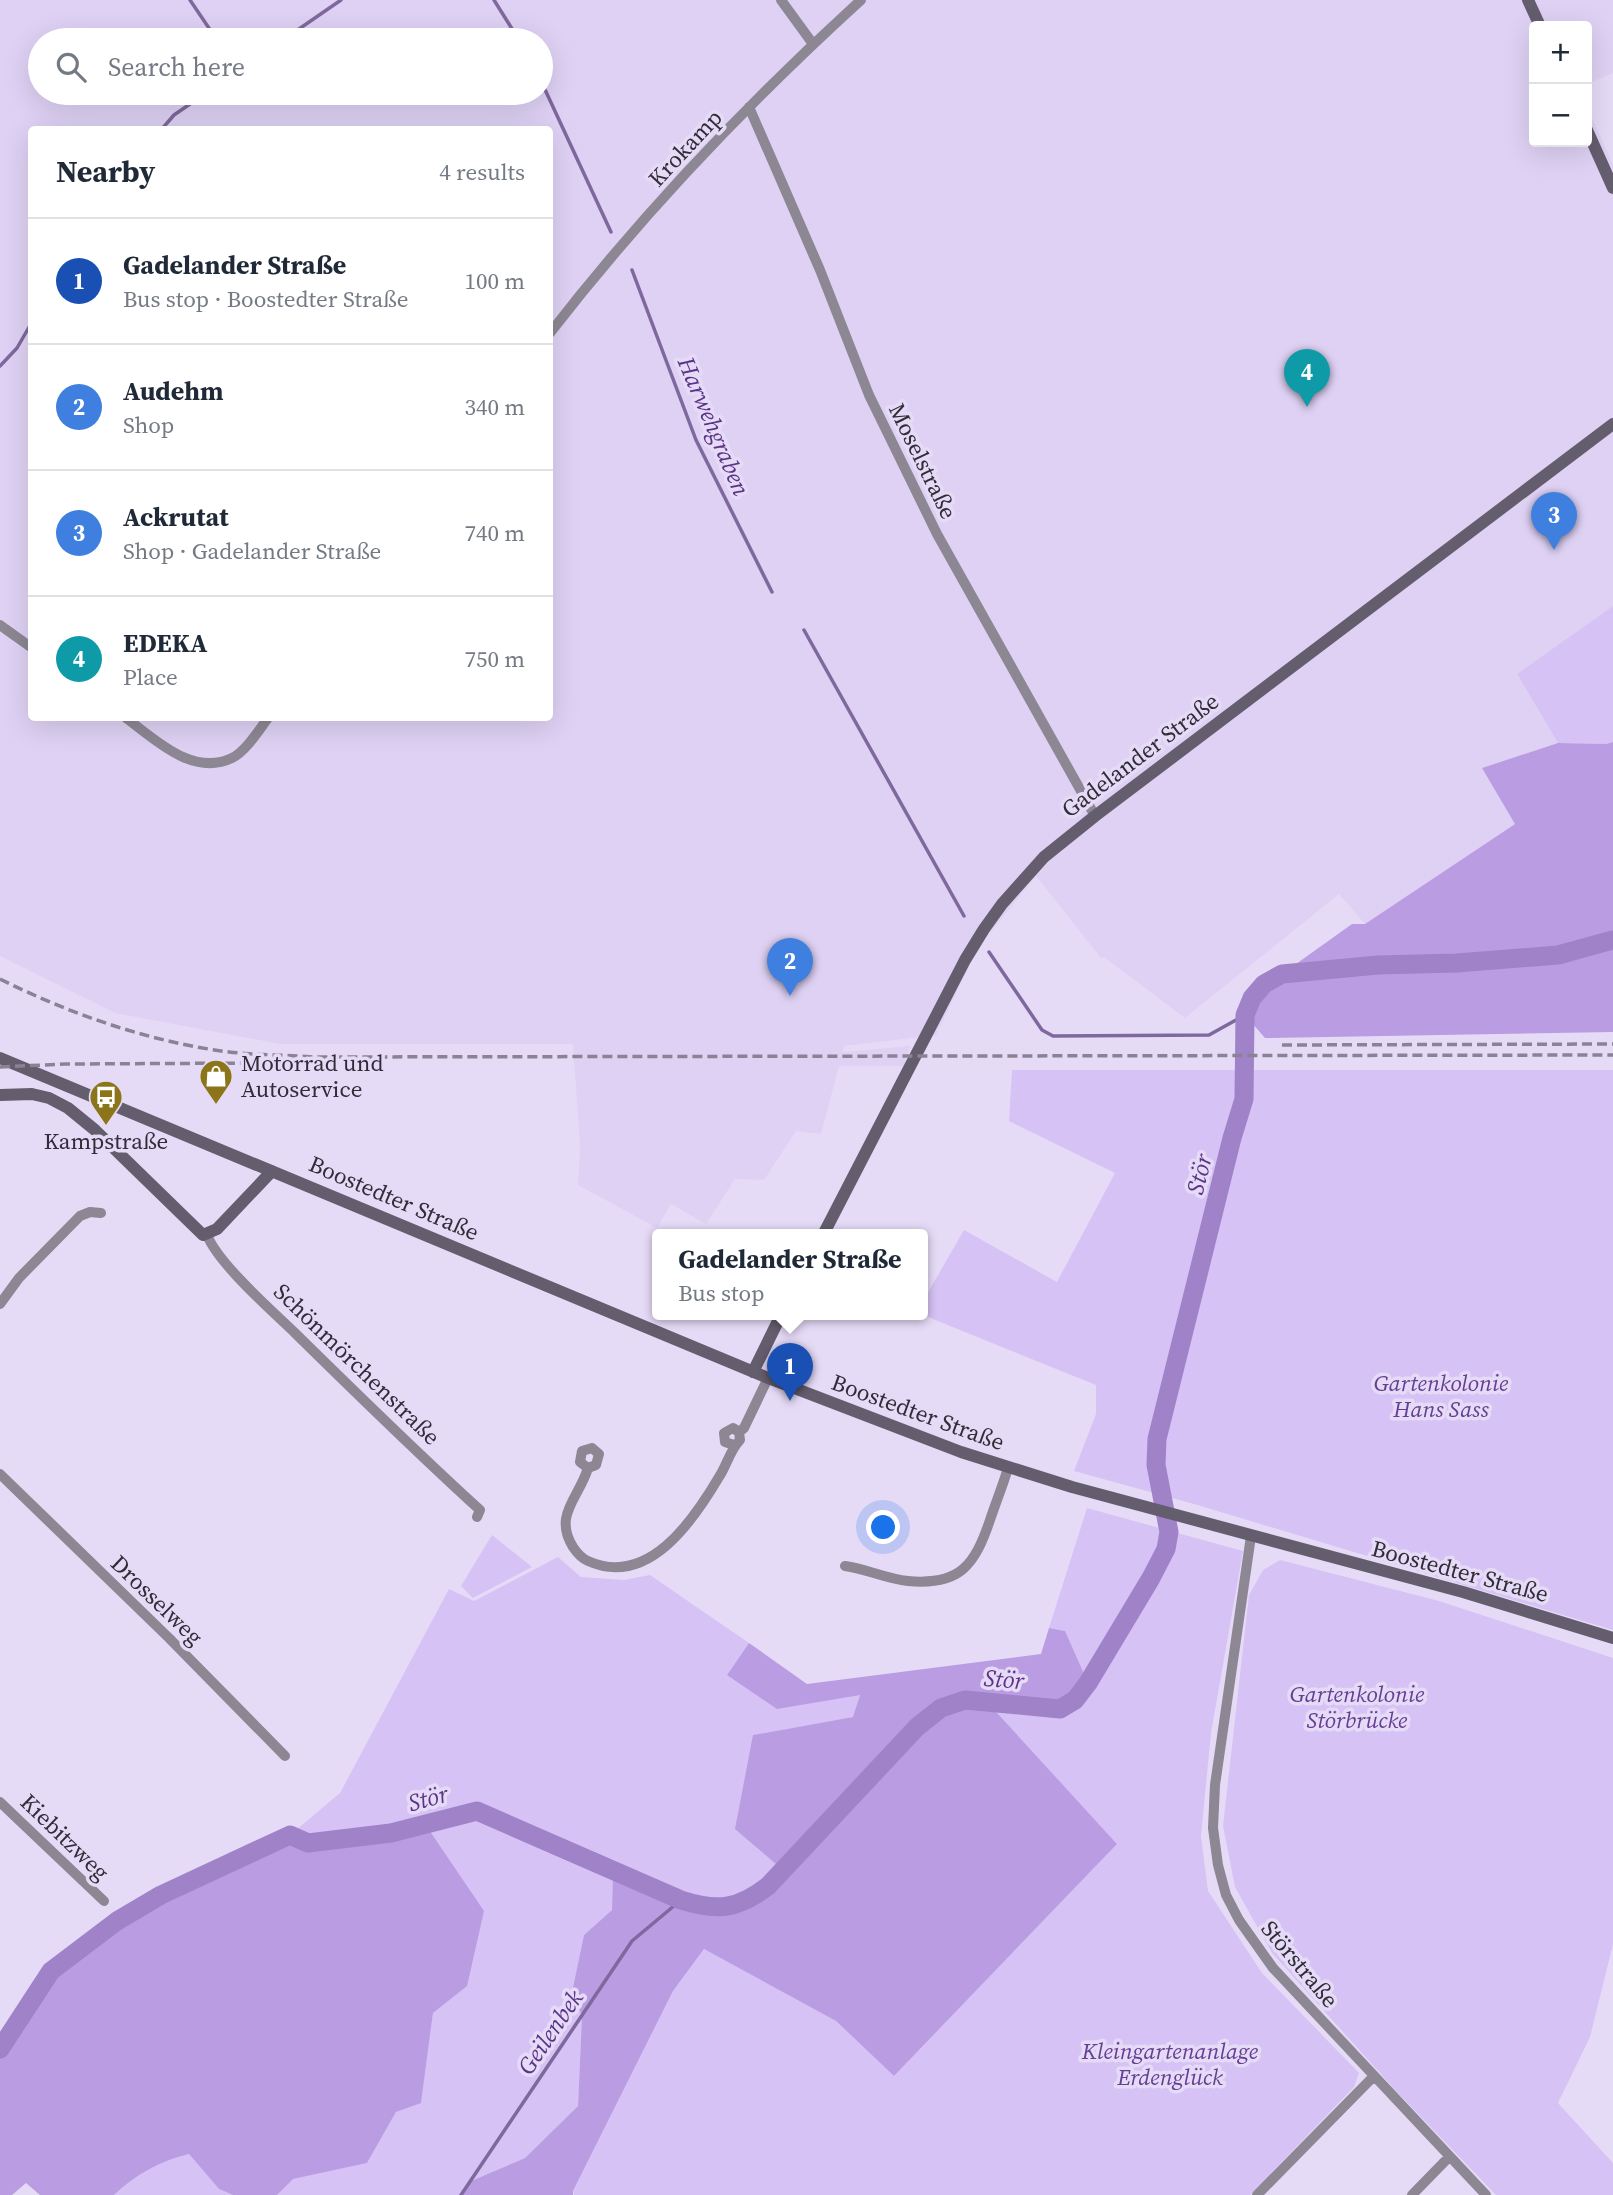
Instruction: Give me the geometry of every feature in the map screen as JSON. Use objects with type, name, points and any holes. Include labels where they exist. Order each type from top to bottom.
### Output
[{"type":"street","points":[[781,0],[813,44]]},
{"type":"street","name":"Krokamp","points":[[553,329],[603,267],[749,107],[861,0]]},
{"type":"street","points":[[1528,0],[1538,21]]},
{"type":"street","name":"Moselstraße","points":[[749,107],[820,270],[869,395],[915,491],[1095,816]]},
{"type":"street","points":[[1592,141],[1613,188]]},
{"type":"street","name":"Gadelander Straße","points":[[826,1229],[965,960],[1002,904],[1044,857],[1613,424]]},
{"type":"street","points":[[0,625],[28,645]]},
{"type":"street","points":[[130,721],[170,750],[203,764],[234,758],[265,721]]},
{"type":"street","name":"Boostedter Straße","points":[[0,1058],[753,1372],[1008,1468],[1152,1510],[1463,1592],[1613,1638]]},
{"type":"street","name":"Schönmörchenstraße","points":[[0,1095],[23,1093],[48,1098],[78,1116],[199,1234],[207,1235],[223,1260],[272,1311],[480,1510],[477,1517]]},
{"type":"street","points":[[207,1235],[217,1229],[272,1171]]},
{"type":"street","points":[[0,1304],[19,1278],[79,1216],[90,1212],[102,1213]]},
{"type":"street","points":[[753,1372],[779,1320]]},
{"type":"street","points":[[739,1432],[768,1378]]},
{"type":"street","points":[[587,1468],[566,1513],[565,1533],[582,1558],[589,1562],[601,1566],[634,1565],[648,1560],[668,1547],[710,1492],[728,1462],[734,1445],[740,1440],[739,1432],[733,1428],[724,1433],[725,1442],[734,1445]]},
{"type":"street","points":[[845,1566],[874,1571],[898,1580],[919,1582],[945,1578],[961,1571],[980,1549],[1008,1468]]},
{"type":"street","name":"Drosselweg","points":[[0,1474],[179,1647],[285,1756]]},
{"type":"street","name":"Störstraße","points":[[1251,1536],[1215,1786],[1213,1828],[1218,1865],[1226,1895],[1239,1920],[1273,1968],[1486,2195]]},
{"type":"street","name":"Kiebitzweg","points":[[0,1802],[104,1901]]},
{"type":"street","points":[[1258,2195],[1373,2077]]},
{"type":"street","points":[[1412,2195],[1449,2157]]},
{"type":"shaded area","points":[[0,0],[1613,0],[1613,73],[1592,82],[1592,21],[1529,21],[1529,147],[1592,147],[1592,118],[1613,164],[1613,606],[1517,674],[1558,743],[1482,768],[1516,823],[1365,924],[1339,894],[1185,1018],[1104,957],[1101,958],[1036,876],[985,939],[936,1035],[844,1046],[843,1052],[910,1046],[904,1066],[839,1066],[821,1134],[796,1131],[764,1180],[735,1179],[706,1224],[671,1204],[657,1228],[578,1185],[580,1145],[573,1044],[280,1044],[115,1013],[0,956]]},
{"type":"shaded area","points":[[1613,742],[1613,1032],[1265,1038],[1245,1015],[1252,998],[1264,984],[1352,924],[1365,924],[1515,824],[1482,768],[1558,743]]},
{"type":"shaded area","points":[[1049,1628],[1065,1631],[1088,1683],[1075,1700],[1060,1709],[987,1702],[1117,1844],[894,2076],[836,2021],[704,1949],[673,1991],[573,2195],[461,2195],[471,2181],[525,2158],[578,2106],[582,2016],[572,1992],[584,1935],[612,1910],[613,1871],[680,1901],[716,1908],[734,1906],[751,1899],[783,1870],[735,1829],[753,1735],[853,1717],[860,1695],[777,1709],[727,1675],[749,1643],[807,1684],[1041,1654]]},
{"type":"shaded area","points":[[425,1824],[484,1911],[467,1986],[433,2013],[421,2103],[396,2112],[367,2163],[293,2179],[277,2195],[233,2195],[219,2189],[189,2154],[148,2170],[114,2195],[40,2195],[26,2183],[12,2195],[0,2195],[0,2049],[51,1971],[117,1921],[161,1895],[290,1835],[308,1843],[391,1833]]},
{"type":"green space","points":[[1613,606],[1613,742],[1558,743],[1517,674]]},
{"type":"green space","name":"Gartenkolonie Hans Sass","points":[[1012,1070],[1613,1070],[1613,1630],[1194,1504],[1074,1471],[1096,1414],[1096,1385],[928,1317],[928,1292],[964,1230],[1057,1282],[1115,1173],[1009,1121]]},
{"type":"green space","name":"Kleingartenanlage Erdenglück","points":[[1087,1508],[1243,1551],[1211,1733],[1201,1836],[1208,1891],[1262,1973],[1359,2073],[1354,2087],[1250,2195],[574,2195],[573,2191],[673,1991],[704,1949],[836,2021],[894,2076],[1117,1844],[986,1702],[1002,1703],[1065,1631],[1049,1628]]},
{"type":"green space","points":[[492,1535],[532,1567],[473,1598],[461,1586]]},
{"type":"green space","points":[[558,1557],[581,1577],[624,1580],[650,1575],[749,1643],[727,1675],[860,1694],[854,1717],[753,1735],[783,1869],[756,1896],[734,1906],[699,1906],[663,1894],[613,1871],[612,1910],[584,1935],[572,1992],[582,2016],[578,2106],[525,2158],[471,2181],[461,2195],[277,2195],[292,2179],[367,2163],[396,2112],[421,2102],[433,2013],[467,1985],[425,1824],[391,1833],[308,1843],[290,1835],[340,1793],[449,1589],[474,1601]]},
{"type":"green space","name":"Gartenkolonie Störbrücke","points":[[1280,1560],[1439,1601],[1613,1658],[1613,1944],[1590,2037],[1558,2103],[1613,2163],[1613,2195],[1496,2195],[1397,2092],[1272,1953],[1235,1887],[1223,1826],[1249,1595],[1263,1570]]},
{"type":"green space","points":[[189,2154],[219,2189],[233,2195],[114,2195],[149,2170]]},
{"type":"waterway","points":[[190,0],[209,28]]},
{"type":"waterway","name":"Harwehgraben","points":[[300,28],[341,0]]},
{"type":"waterway","name":"Harwehgraben","points":[[494,0],[512,28]]},
{"type":"waterway","name":"Harwehgraben","points":[[164,126],[189,105]]},
{"type":"waterway","name":"Harwehgraben","points":[[552,105],[611,232]]},
{"type":"waterway","name":"Harwehgraben","points":[[632,270],[696,440],[772,592]]},
{"type":"waterway","name":"Harwehgraben","points":[[0,366],[17,348],[28,329]]},
{"type":"waterway","name":"Harwehgraben","points":[[804,630],[964,916]]},
{"type":"waterway","name":"Stör","points":[[0,2049],[51,1971],[117,1921],[161,1895],[290,1835],[308,1843],[391,1833],[477,1811],[681,1900],[706,1906],[727,1906],[747,1900],[768,1886],[917,1727],[941,1708],[965,1700],[1060,1709],[1075,1700],[1088,1683],[1166,1549],[1169,1532],[1156,1465],[1157,1439],[1244,1099],[1245,1015],[1252,998],[1264,984],[1282,974],[1378,965],[1457,963],[1558,955],[1613,940]]},
{"type":"waterway","name":"Harwehgraben","points":[[989,952],[1042,1030],[1053,1036],[1209,1035],[1245,1015]]},
{"type":"waterway","name":"Geilenbek","points":[[461,2195],[632,1941],[681,1900]]},
{"type":"railway","points":[[0,979],[54,1004],[140,1034],[229,1052],[314,1057],[1613,1055]]},
{"type":"railway","points":[[1282,1045],[1613,1044]]},
{"type":"railway","points":[[0,1067],[266,1063]]},
{"type":"place","name":"EDEKA","points":[[1307,407]]},
{"type":"place","name":"Ackrutat","points":[[1554,550]]},
{"type":"place","name":"Audehm","points":[[790,996]]},
{"type":"place","name":"Motorrad und Autoservice","points":[[216,1106]]},
{"type":"place","name":"Kampstraße","points":[[106,1127]]},
{"type":"place","name":"Gadelander Straße","points":[[790,1401]]}]
